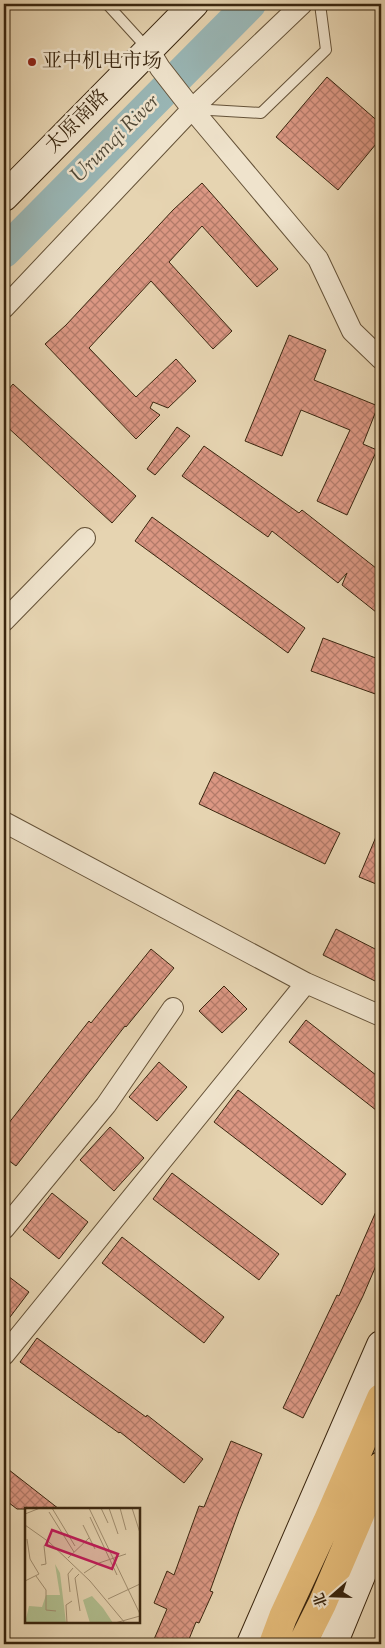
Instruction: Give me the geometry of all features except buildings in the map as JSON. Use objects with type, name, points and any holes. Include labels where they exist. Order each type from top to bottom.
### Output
[{"type":"highway","points":[[273,1644],[381,1398]]},
{"type":"highway","points":[[302,1644],[322,1604],[381,1466]]},
{"type":"highway","points":[[255,1644],[327,1522]]},
{"type":"highway","points":[[313,1644],[322,1604]]},
{"type":"main road","points":[[4,175],[149,52],[172,4]]},
{"type":"main road","name":"太原南路","points":[[4,197],[149,52],[194,4]]},
{"type":"main road","points":[[250,1644],[381,1345]]},
{"type":"main road","points":[[333,1644],[381,1527]]},
{"type":"street","points":[[4,308],[189,104],[302,4]]},
{"type":"street","points":[[149,52],[189,104],[318,259],[352,331],[381,359]]},
{"type":"street","points":[[4,621],[85,538]]},
{"type":"street","points":[[4,822],[306,983],[381,1016]]},
{"type":"street","points":[[4,1354],[306,983]]},
{"type":"street","points":[[4,1229],[106,1105],[173,1008]]},
{"type":"lane","points":[[107,4],[149,52]]},
{"type":"lane","points":[[189,104],[260,113],[326,50],[320,4]]},
{"type":"waterway","name":"Urumqi River","points":[[4,252],[250,4]]},
{"type":"place","name":"亚中机电市场","points":[[32,62]]}]
